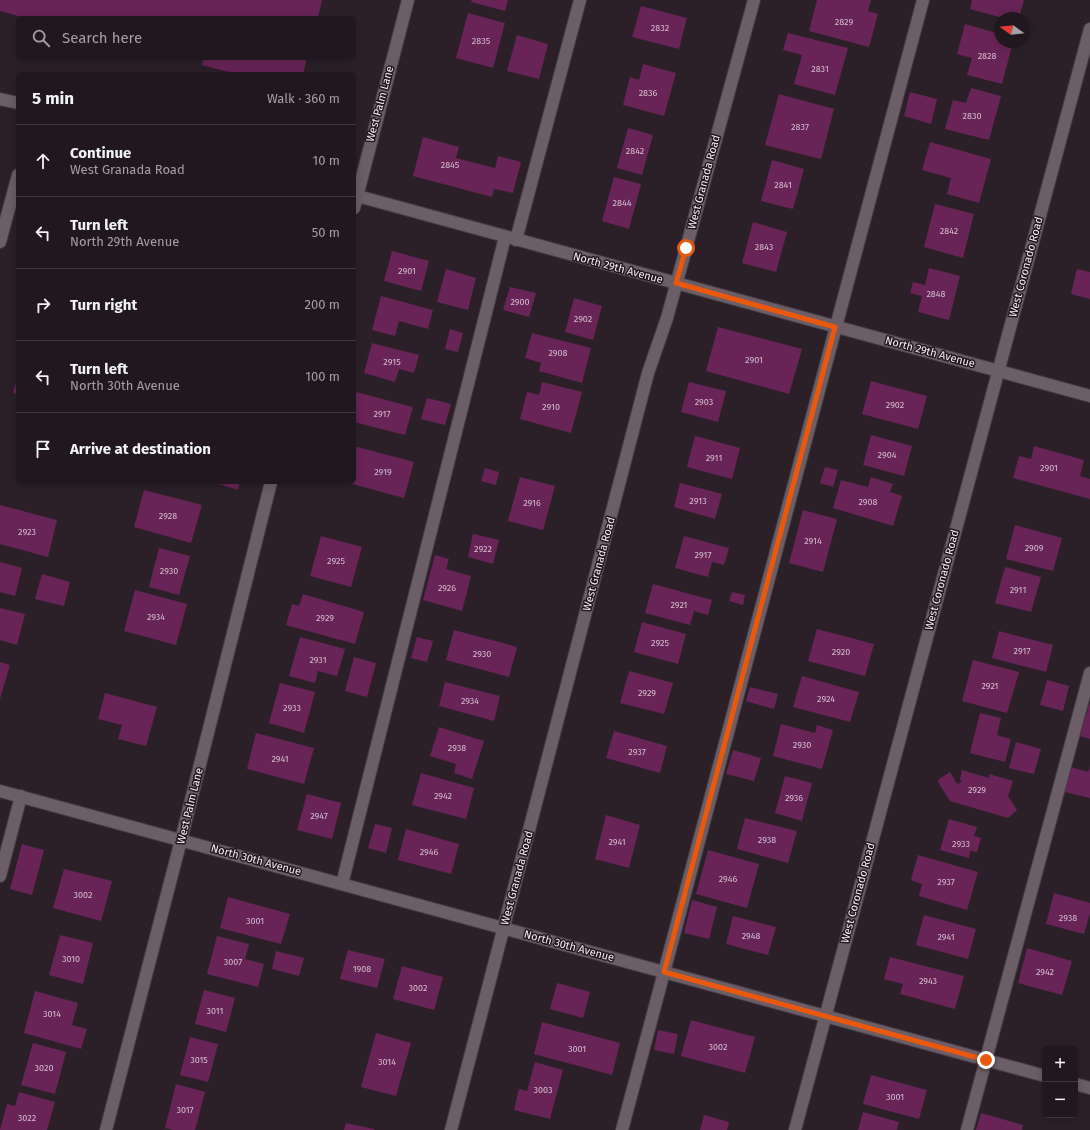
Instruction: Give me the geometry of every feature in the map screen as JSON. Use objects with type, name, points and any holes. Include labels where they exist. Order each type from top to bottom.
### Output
[{"type":"street","name":"West Palm Lane","points":[[356,195],[408,0]]},
{"type":"street","points":[[342,884],[510,239],[580,0]]},
{"type":"street","name":"West Granada Road","points":[[451,1130],[648,373],[667,318],[754,0]]},
{"type":"street","points":[[622,1130],[923,0]]},
{"type":"street","name":"West Coronado Road","points":[[795,1130],[1090,29]]},
{"type":"street","points":[[0,99],[16,103]]},
{"type":"street","points":[[0,242],[16,182]]},
{"type":"street","name":"North 29th Avenue","points":[[356,195],[510,239],[1090,396]]},
{"type":"street","name":"West Palm Lane","points":[[106,1130],[270,484]]},
{"type":"street","points":[[967,1130],[1090,673]]},
{"type":"street","name":"North 30th Avenue","points":[[0,791],[1042,1075]]},
{"type":"street","points":[[0,876],[21,796]]},
{"type":"street","points":[[1078,1085],[1090,1088]]},
{"type":"building","points":[[0,0],[322,0],[318,16],[19,16],[0,11]]},
{"type":"building","points":[[472,0],[508,0],[505,11],[471,2]]},
{"type":"building","points":[[817,0],[871,0],[868,11],[878,14],[869,47],[809,31]]},
{"type":"building","points":[[972,0],[1024,0],[1021,12],[994,12],[994,16],[970,9]]},
{"type":"building","points":[[641,6],[687,18],[679,49],[632,37]]},
{"type":"building","points":[[468,13],[505,23],[493,68],[456,58]]},
{"type":"building","points":[[965,24],[994,32],[994,48],[1011,48],[1002,84],[967,75],[972,58],[957,54]]},
{"type":"building","points":[[788,33],[848,48],[835,95],[794,84],[802,55],[783,50]]},
{"type":"building","points":[[517,35],[548,44],[539,79],[507,71]]},
{"type":"building","points":[[203,60],[306,60],[304,72],[229,72],[202,65]]},
{"type":"building","points":[[643,64],[676,73],[664,116],[623,105],[630,77],[639,80]]},
{"type":"building","points":[[971,88],[1001,96],[989,140],[945,129],[953,100],[966,103]]},
{"type":"building","points":[[910,92],[937,99],[931,124],[904,116]]},
{"type":"building","points":[[779,94],[834,109],[821,159],[765,145]]},
{"type":"building","points":[[628,128],[653,135],[642,175],[617,168]]},
{"type":"building","points":[[423,137],[459,147],[456,158],[495,168],[498,156],[521,162],[513,193],[494,189],[492,197],[413,176]]},
{"type":"building","points":[[930,142],[991,159],[979,203],[947,194],[951,178],[922,170]]},
{"type":"building","points":[[772,160],[804,169],[793,209],[761,201]]},
{"type":"building","points":[[614,177],[641,184],[629,229],[602,221]]},
{"type":"building","points":[[935,204],[974,214],[963,258],[924,247]]},
{"type":"building","points":[[753,222],[787,232],[776,272],[742,263]]},
{"type":"building","points":[[392,251],[429,261],[421,291],[384,281]]},
{"type":"building","points":[[929,268],[960,276],[949,320],[918,312],[922,296],[910,293],[913,282],[925,285]]},
{"type":"building","points":[[446,269],[476,278],[468,310],[437,302]]},
{"type":"building","points":[[1077,269],[1090,272],[1090,299],[1071,294]]},
{"type":"building","points":[[510,287],[536,293],[529,317],[503,310]]},
{"type":"building","points":[[381,296],[433,310],[428,329],[399,321],[395,336],[372,330]]},
{"type":"building","points":[[574,298],[602,306],[593,340],[565,332]]},
{"type":"building","points":[[718,327],[802,349],[789,394],[706,371]]},
{"type":"building","points":[[450,329],[463,333],[458,352],[445,349]]},
{"type":"building","points":[[532,333],[591,348],[582,383],[539,371],[541,363],[525,358]]},
{"type":"building","points":[[372,343],[419,355],[414,373],[399,369],[395,382],[364,373]]},
{"type":"building","points":[[871,381],[927,396],[918,429],[862,414]]},
{"type":"building","points":[[16,382],[16,394],[13,393]]},
{"type":"building","points":[[542,382],[582,392],[571,433],[520,419],[527,392],[539,395]]},
{"type":"building","points":[[689,382],[726,391],[718,422],[681,412]]},
{"type":"building","points":[[356,392],[413,407],[405,435],[356,423]]},
{"type":"building","points":[[427,398],[451,404],[445,425],[421,419]]},
{"type":"building","points":[[871,435],[912,446],[904,476],[863,465]]},
{"type":"building","points":[[695,436],[740,448],[732,479],[687,467]]},
{"type":"building","points":[[1034,446],[1084,460],[1080,476],[1090,479],[1090,499],[1013,478],[1019,456],[1031,459]]},
{"type":"building","points":[[356,447],[414,462],[404,498],[352,484],[356,484]]},
{"type":"building","points":[[825,467],[838,470],[833,487],[820,483]]},
{"type":"building","points":[[485,468],[499,472],[496,485],[481,481]]},
{"type":"building","points":[[520,477],[555,486],[543,530],[508,521]]},
{"type":"building","points":[[871,477],[893,484],[890,492],[902,496],[893,526],[833,508],[841,480],[868,487]]},
{"type":"building","points":[[680,483],[722,494],[715,519],[674,507]]},
{"type":"building","points":[[218,484],[240,484],[238,490]]},
{"type":"building","points":[[144,490],[202,505],[191,543],[134,527]]},
{"type":"building","points":[[0,505],[57,520],[48,557],[0,544]]},
{"type":"building","points":[[803,510],[837,519],[823,572],[789,563]]},
{"type":"building","points":[[1015,525],[1062,538],[1053,571],[1006,559]]},
{"type":"building","points":[[473,534],[499,540],[493,564],[468,557]]},
{"type":"building","points":[[321,536],[362,547],[351,587],[310,576]]},
{"type":"building","points":[[684,536],[729,548],[724,565],[712,562],[708,577],[675,568]]},
{"type":"building","points":[[159,548],[190,556],[179,595],[149,587]]},
{"type":"building","points":[[435,555],[449,559],[446,569],[471,576],[462,611],[423,600]]},
{"type":"building","points":[[0,562],[22,568],[15,596],[0,592]]},
{"type":"building","points":[[1005,567],[1041,577],[1031,612],[995,603]]},
{"type":"building","points":[[42,574],[70,582],[64,606],[35,599]]},
{"type":"building","points":[[653,584],[712,600],[708,615],[694,611],[690,625],[645,613]]},
{"type":"building","points":[[135,590],[187,604],[176,645],[124,631]]},
{"type":"building","points":[[732,592],[745,595],[743,605],[729,601]]},
{"type":"building","points":[[303,594],[364,612],[355,644],[286,625],[292,604],[299,606]]},
{"type":"building","points":[[0,608],[25,614],[17,645],[0,640]]},
{"type":"building","points":[[642,622],[686,634],[678,664],[634,652]]},
{"type":"building","points":[[817,629],[874,644],[865,676],[808,661]]},
{"type":"building","points":[[454,630],[517,647],[509,677],[446,660]]},
{"type":"building","points":[[999,631],[1053,645],[1046,672],[992,658]]},
{"type":"building","points":[[300,637],[345,649],[337,676],[318,671],[315,683],[289,676]]},
{"type":"building","points":[[417,637],[433,641],[427,662],[411,658]]},
{"type":"building","points":[[354,657],[376,663],[367,697],[345,691]]},
{"type":"building","points":[[973,660],[1019,672],[1007,713],[962,701]]},
{"type":"building","points":[[0,662],[10,665],[0,699]]},
{"type":"building","points":[[629,671],[673,683],[664,714],[620,703]]},
{"type":"building","points":[[802,676],[859,692],[850,722],[793,707]]},
{"type":"building","points":[[1047,680],[1069,686],[1063,711],[1040,705]]},
{"type":"building","points":[[445,682],[500,696],[494,721],[439,706]]},
{"type":"building","points":[[280,683],[315,692],[304,733],[269,723]]},
{"type":"building","points":[[750,687],[778,694],[774,709],[746,701]]},
{"type":"building","points":[[105,693],[157,707],[146,746],[118,739],[122,725],[98,719]]},
{"type":"building","points":[[1090,702],[1090,739],[1080,736]]},
{"type":"building","points":[[980,713],[1001,718],[997,735],[1011,739],[1005,762],[970,753]]},
{"type":"building","points":[[781,724],[815,733],[817,725],[833,730],[822,769],[773,756]]},
{"type":"building","points":[[439,727],[484,741],[472,779],[454,773],[456,764],[430,756]]},
{"type":"building","points":[[614,731],[667,746],[660,773],[606,758]]},
{"type":"building","points":[[256,733],[314,748],[304,784],[247,769]]},
{"type":"building","points":[[1016,742],[1041,749],[1034,774],[1009,768]]},
{"type":"building","points":[[733,750],[761,758],[754,781],[726,774]]},
{"type":"building","points":[[1071,767],[1088,772],[1090,767],[1090,798],[1065,792]]},
{"type":"building","points":[[962,770],[989,778],[989,774],[1013,781],[1008,796],[1017,810],[1008,818],[950,801],[938,782],[939,779],[950,772],[957,784],[962,782],[960,779]]},
{"type":"building","points":[[421,773],[474,788],[466,819],[412,805]]},
{"type":"building","points":[[785,776],[812,783],[802,821],[775,813]]},
{"type":"building","points":[[307,794],[341,803],[332,839],[297,830]]},
{"type":"building","points":[[606,815],[640,825],[629,868],[595,859]]},
{"type":"building","points":[[745,818],[797,831],[788,863],[737,849]]},
{"type":"building","points":[[949,819],[977,827],[974,836],[981,838],[977,852],[970,851],[969,858],[940,850]]},
{"type":"building","points":[[375,824],[392,828],[386,853],[368,848]]},
{"type":"building","points":[[406,829],[459,844],[451,874],[398,860]]},
{"type":"building","points":[[22,844],[44,850],[32,895],[10,889]]},
{"type":"building","points":[[708,850],[759,864],[747,908],[696,894]]},
{"type":"building","points":[[918,855],[978,872],[967,910],[919,896],[922,884],[911,880]]},
{"type":"building","points":[[64,869],[112,881],[101,921],[53,908]]},
{"type":"building","points":[[1054,893],[1090,903],[1090,913],[1084,934],[1046,924]]},
{"type":"building","points":[[228,897],[290,914],[281,944],[220,928]]},
{"type":"building","points":[[692,900],[717,907],[709,939],[684,933]]},
{"type":"building","points":[[924,915],[976,929],[968,959],[916,945]]},
{"type":"building","points":[[733,916],[776,927],[768,955],[726,944]]},
{"type":"building","points":[[60,935],[93,943],[83,984],[49,975]]},
{"type":"building","points":[[217,936],[249,944],[245,959],[264,964],[258,987],[207,974]]},
{"type":"building","points":[[1027,948],[1072,961],[1062,995],[1018,983]]},
{"type":"building","points":[[348,950],[385,959],[377,988],[340,979]]},
{"type":"building","points":[[276,951],[304,958],[299,976],[272,969]]},
{"type":"building","points":[[890,957],[964,976],[955,1009],[900,994],[903,984],[884,979]]},
{"type":"building","points":[[402,966],[443,977],[434,1010],[393,999]]},
{"type":"building","points":[[557,983],[590,992],[583,1018],[550,1009]]},
{"type":"building","points":[[204,990],[235,998],[226,1032],[195,1024]]},
{"type":"building","points":[[35,991],[78,1003],[72,1025],[87,1029],[81,1049],[24,1033]]},
{"type":"building","points":[[691,1020],[755,1037],[745,1073],[681,1056]]},
{"type":"building","points":[[542,1022],[620,1043],[612,1075],[534,1054]]},
{"type":"building","points":[[658,1030],[678,1034],[674,1054],[654,1050]]},
{"type":"building","points":[[376,1033],[411,1043],[396,1096],[361,1087]]},
{"type":"building","points":[[190,1037],[218,1044],[208,1082],[180,1075]]},
{"type":"building","points":[[33,1043],[66,1052],[55,1094],[21,1085]]},
{"type":"building","points":[[535,1062],[563,1070],[550,1119],[514,1110],[519,1089],[527,1091]]},
{"type":"building","points":[[871,1075],[927,1090],[919,1119],[863,1104]]},
{"type":"building","points":[[176,1084],[205,1092],[195,1130],[173,1130],[165,1128]]},
{"type":"building","points":[[19,1092],[55,1102],[47,1130],[0,1130],[7,1104],[15,1106]]},
{"type":"building","points":[[863,1112],[899,1122],[897,1130],[858,1130]]},
{"type":"building","points":[[981,1113],[1023,1125],[1022,1130],[976,1130]]},
{"type":"building","points":[[704,1115],[729,1122],[727,1130],[700,1130]]},
{"type":"building","points":[[346,1123],[374,1129],[374,1130],[344,1130]]},
{"type":"route","points":[[686,248],[676,283],[835,327],[664,972],[986,1060]]}]
